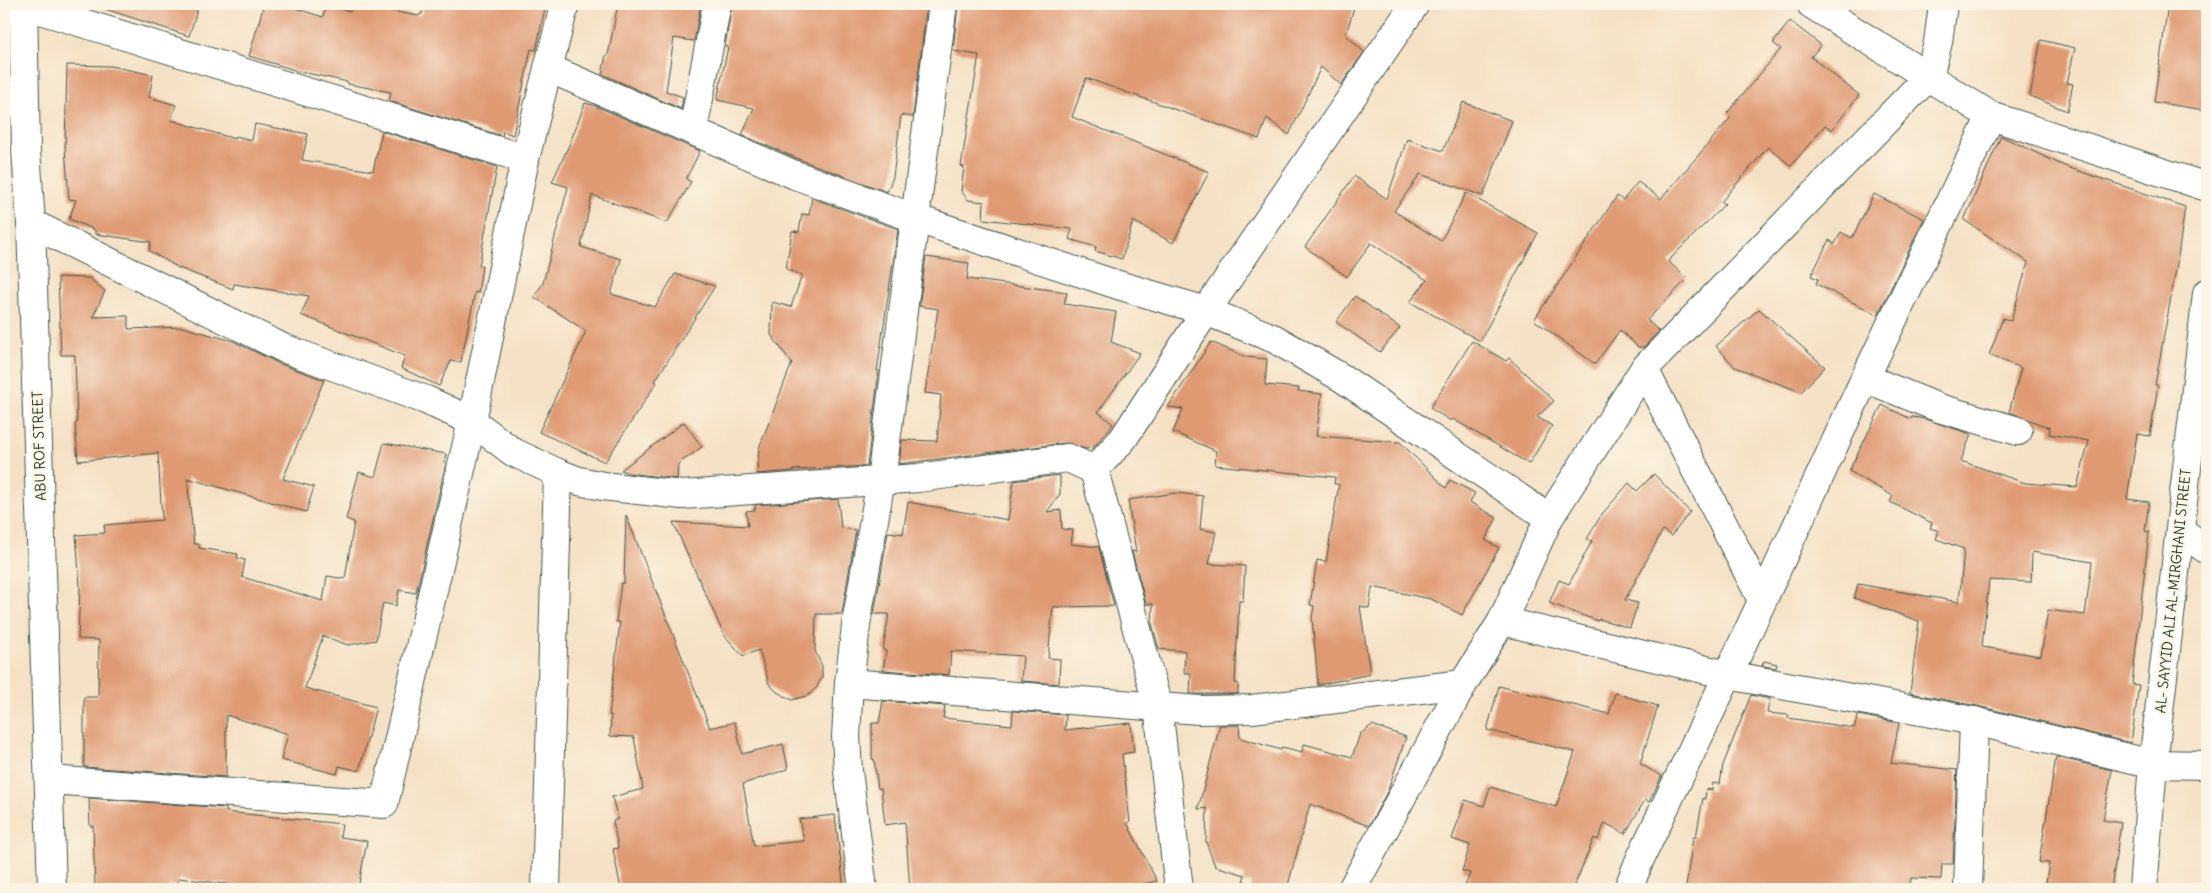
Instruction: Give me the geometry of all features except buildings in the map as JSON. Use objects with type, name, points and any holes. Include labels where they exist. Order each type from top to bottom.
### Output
[{"type":"street","points":[[24,4],[525,159]]},
{"type":"street","name":"ABU ROF STREET","points":[[24,4],[15,151],[31,224],[52,889]]},
{"type":"street","points":[[50,780],[384,804],[472,421],[525,159],[565,4]]},
{"type":"street","points":[[693,130],[717,4]]},
{"type":"street","points":[[863,889],[848,771],[846,736],[849,683],[857,618],[881,480],[943,4]]},
{"type":"street","points":[[1094,470],[1123,439],[1206,311],[1415,4]]},
{"type":"street","points":[[1810,4],[1929,76],[1990,116],[2207,187]]},
{"type":"street","points":[[1352,889],[1463,684],[1502,621],[1549,518],[1644,369],[1929,76],[1938,42],[1942,4]]},
{"type":"street","points":[[548,68],[796,175],[916,220],[1118,285],[1206,311],[1276,339],[1310,358],[1549,518]]},
{"type":"street","points":[[1628,889],[1641,857],[1728,675],[1865,378],[1990,116]]},
{"type":"street","points":[[31,224],[283,348],[426,400],[472,421],[513,452],[558,473],[603,486],[682,495],[918,478],[1068,458],[1094,470]]},
{"type":"street","name":"AL- SAYYID ALI AL-MIRGHANI STREET","points":[[2143,889],[2154,764],[2207,293]]},
{"type":"street","points":[[1644,369],[1762,600]]},
{"type":"street","points":[[1865,378],[1939,408],[2018,431]]},
{"type":"street","points":[[1094,470],[1158,707],[1179,889]]},
{"type":"street","points":[[546,889],[558,473]]},
{"type":"street","points":[[2180,530],[2207,550]]},
{"type":"street","points":[[1502,621],[1728,675],[1974,721],[2154,764],[2207,765]]},
{"type":"street","points":[[849,683],[1199,710],[1252,709],[1463,684]]},
{"type":"street","points":[[1968,889],[1974,721]]}]
